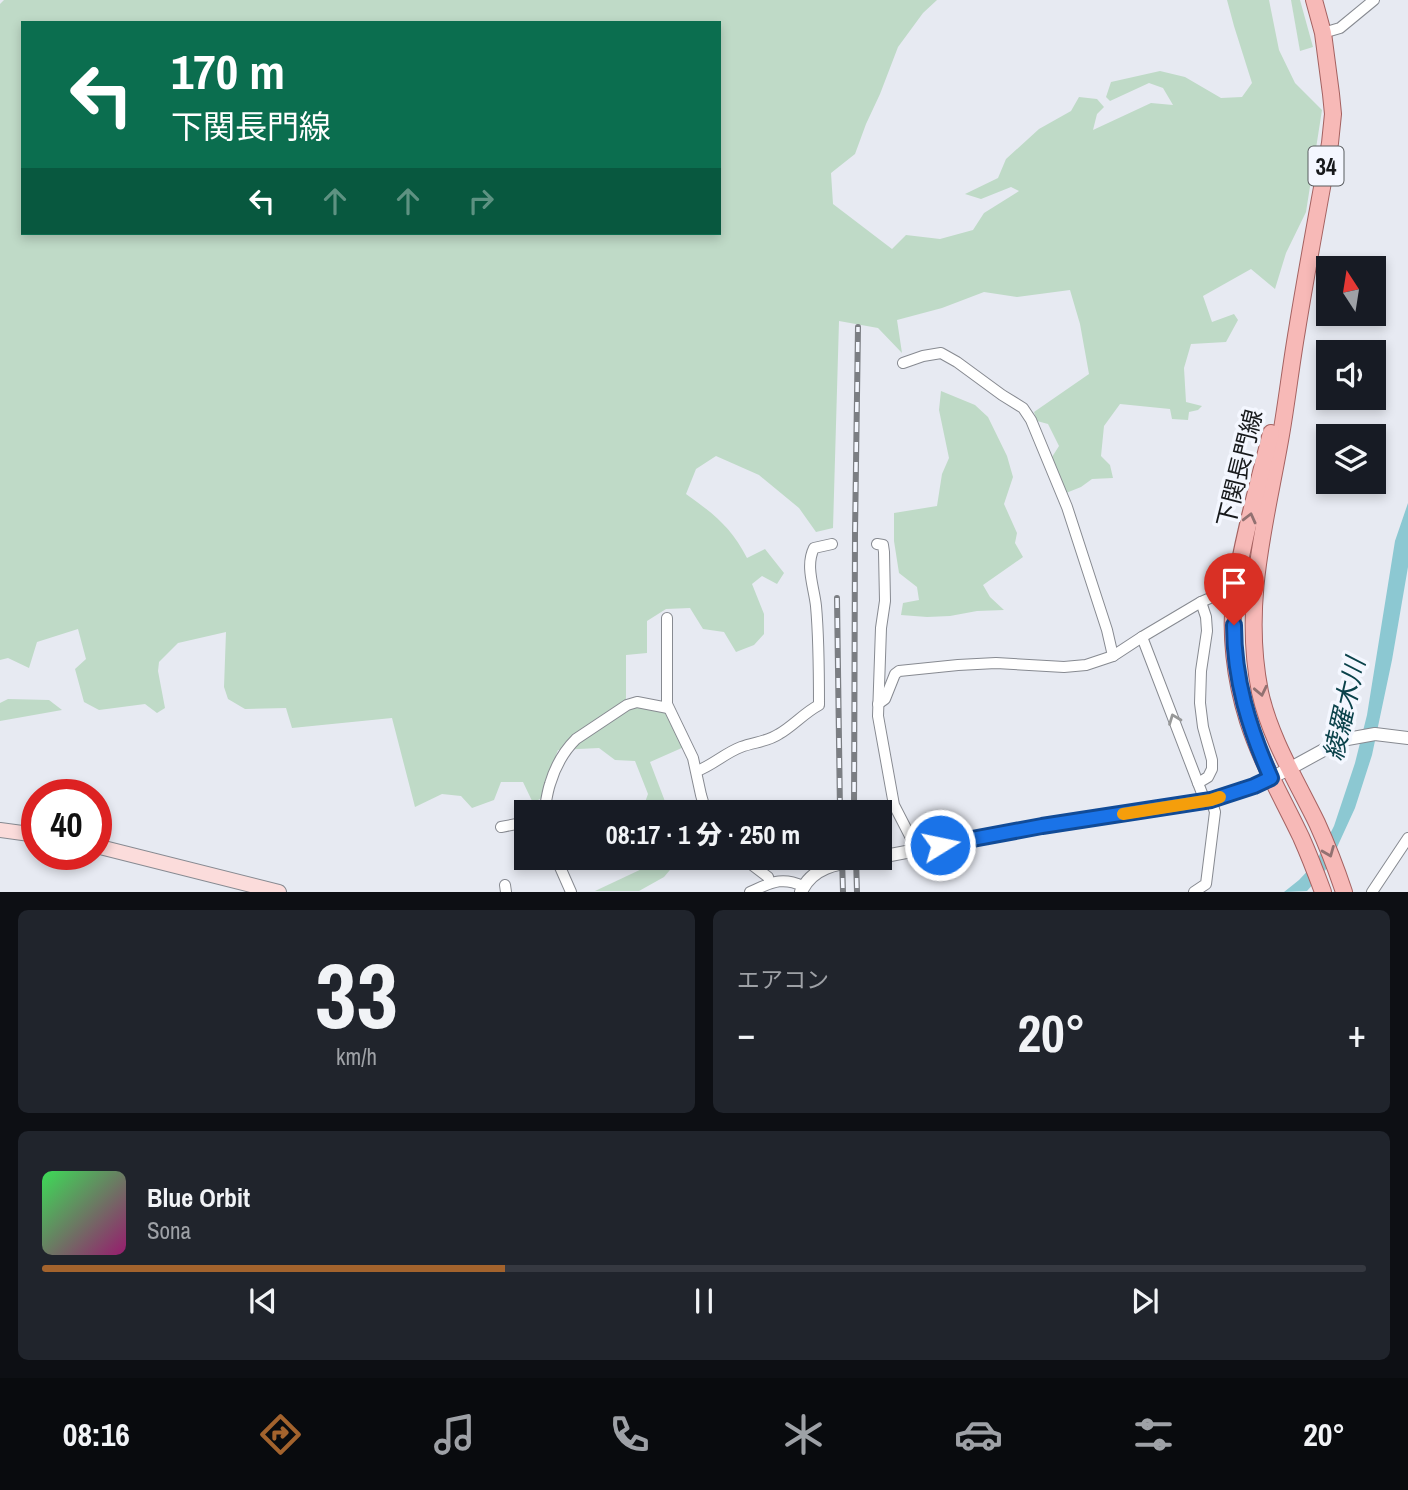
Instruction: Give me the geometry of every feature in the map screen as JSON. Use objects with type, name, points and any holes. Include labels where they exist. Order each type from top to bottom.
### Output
[{"type":"main road","name":"下関長門線","points":[[1314,0],[1322,33],[1333,114],[1281,436],[1260,542],[1253,632],[1261,693],[1268,718],[1342,885]]},
{"type":"main road","name":"下関長門線","points":[[1296,332],[1244,540],[1235,592],[1234,649],[1237,677],[1249,723],[1323,891]]},
{"type":"main road","points":[[0,830],[21,833]]},
{"type":"main road","points":[[112,850],[279,891]]},
{"type":"street","points":[[1322,33],[1340,28],[1374,0]]},
{"type":"street","points":[[903,363],[941,353],[1023,408],[1031,420],[1068,507],[1113,656]]},
{"type":"street","points":[[697,771],[742,746],[778,735],[807,711],[820,705],[816,606],[810,555],[814,548],[832,544]]},
{"type":"street","points":[[877,544],[883,545],[884,552],[885,601],[881,628],[878,716],[894,805],[915,850]]},
{"type":"street","points":[[878,704],[885,699],[895,674],[899,671],[996,663],[1064,667],[1086,665],[1113,656],[1201,602],[1226,591],[1235,592]]},
{"type":"street","points":[[1198,783],[1208,777],[1212,769],[1200,703],[1201,671],[1207,631],[1201,602]]},
{"type":"street","points":[[667,618],[668,708],[694,758],[702,800]]},
{"type":"street","points":[[1142,637],[1198,783],[1215,812],[1206,884],[1194,891]]},
{"type":"street","points":[[547,800],[551,780],[559,763],[576,739],[627,705],[637,702],[668,708]]},
{"type":"street","points":[[892,854],[1042,826],[1208,800],[1254,786],[1342,740],[1375,734],[1402,736]]},
{"type":"street","points":[[501,827],[514,824]]},
{"type":"street","points":[[1373,891],[1408,838]]},
{"type":"street","points":[[561,870],[571,891]]},
{"type":"street","points":[[759,870],[768,877],[770,883]]},
{"type":"street","points":[[750,891],[770,883],[789,880],[802,888],[811,875],[820,870]]},
{"type":"green space","points":[[4,0],[937,0],[923,13],[898,47],[855,154],[831,173],[833,204],[892,249],[906,235],[940,239],[973,230],[984,213],[1019,191],[1011,187],[981,199],[965,194],[998,178],[1006,159],[1039,129],[1071,111],[1079,97],[1097,99],[1104,107],[1097,114],[1093,130],[1151,103],[1173,105],[1163,88],[1149,83],[1110,101],[1106,97],[1111,82],[1160,71],[1185,77],[1221,98],[1242,97],[1252,83],[1227,0],[1269,0],[1279,50],[1295,83],[1322,110],[1306,212],[1286,253],[1275,289],[1251,269],[1203,296],[1212,322],[1234,314],[1238,320],[1226,342],[1191,344],[1184,368],[1186,402],[1202,406],[1189,412],[1188,420],[1172,419],[1170,409],[1120,404],[1104,426],[1101,456],[1110,465],[1113,478],[1092,479],[1066,493],[1052,457],[1059,446],[1048,424],[1037,421],[1034,412],[1089,374],[1080,324],[1070,290],[1017,297],[984,292],[942,308],[897,320],[902,353],[878,328],[839,321],[833,528],[816,532],[799,508],[759,475],[716,456],[696,469],[686,494],[721,522],[747,558],[765,549],[784,573],[777,584],[762,576],[752,584],[764,614],[764,634],[754,645],[736,652],[724,632],[703,629],[690,608],[666,609],[647,621],[647,653],[626,655],[626,700],[666,713],[684,747],[650,762],[664,800],[646,800],[648,794],[635,761],[615,760],[599,748],[558,750],[549,773],[545,796],[538,800],[532,800],[523,782],[501,782],[494,800],[472,808],[461,796],[442,794],[415,807],[392,718],[292,728],[286,708],[245,709],[228,699],[224,687],[226,632],[178,643],[159,662],[158,671],[165,708],[157,713],[145,704],[99,710],[84,702],[75,669],[86,659],[78,629],[37,642],[29,668],[8,658],[0,660],[0,4]]},
{"type":"green space","points":[[1291,0],[1300,0],[1313,47],[1300,51]]},
{"type":"green space","points":[[941,391],[975,405],[988,417],[1007,456],[1013,477],[1004,504],[1017,533],[1015,543],[1023,557],[983,585],[990,597],[1004,610],[950,616],[901,615],[903,603],[919,600],[917,587],[899,573],[894,541],[894,513],[937,506],[942,474],[949,458],[939,410]]},
{"type":"green space","points":[[8,699],[49,700],[62,710],[0,721],[0,703]]},
{"type":"green space","points":[[640,870],[670,870],[664,877],[639,891],[595,891]]},
{"type":"water","points":[[1408,503],[1408,567],[1372,755],[1355,808],[1328,867],[1307,891],[1284,892],[1316,862],[1334,826],[1355,763],[1367,715],[1395,541]]},
{"type":"railway","points":[[854,800],[858,327]]},
{"type":"railway","points":[[837,598],[840,800]]},
{"type":"railway","points":[[842,870],[843,892]]},
{"type":"railway","points":[[856,870],[857,892]]},
{"type":"slow traffic","points":[[1123,814],[1220,797]]},
{"type":"route","points":[[940,845],[1211,800],[1271,778],[1243,703],[1237,677],[1234,625]]},
{"type":"water label","name":"綾羅木川","points":[[1344,709]]}]
